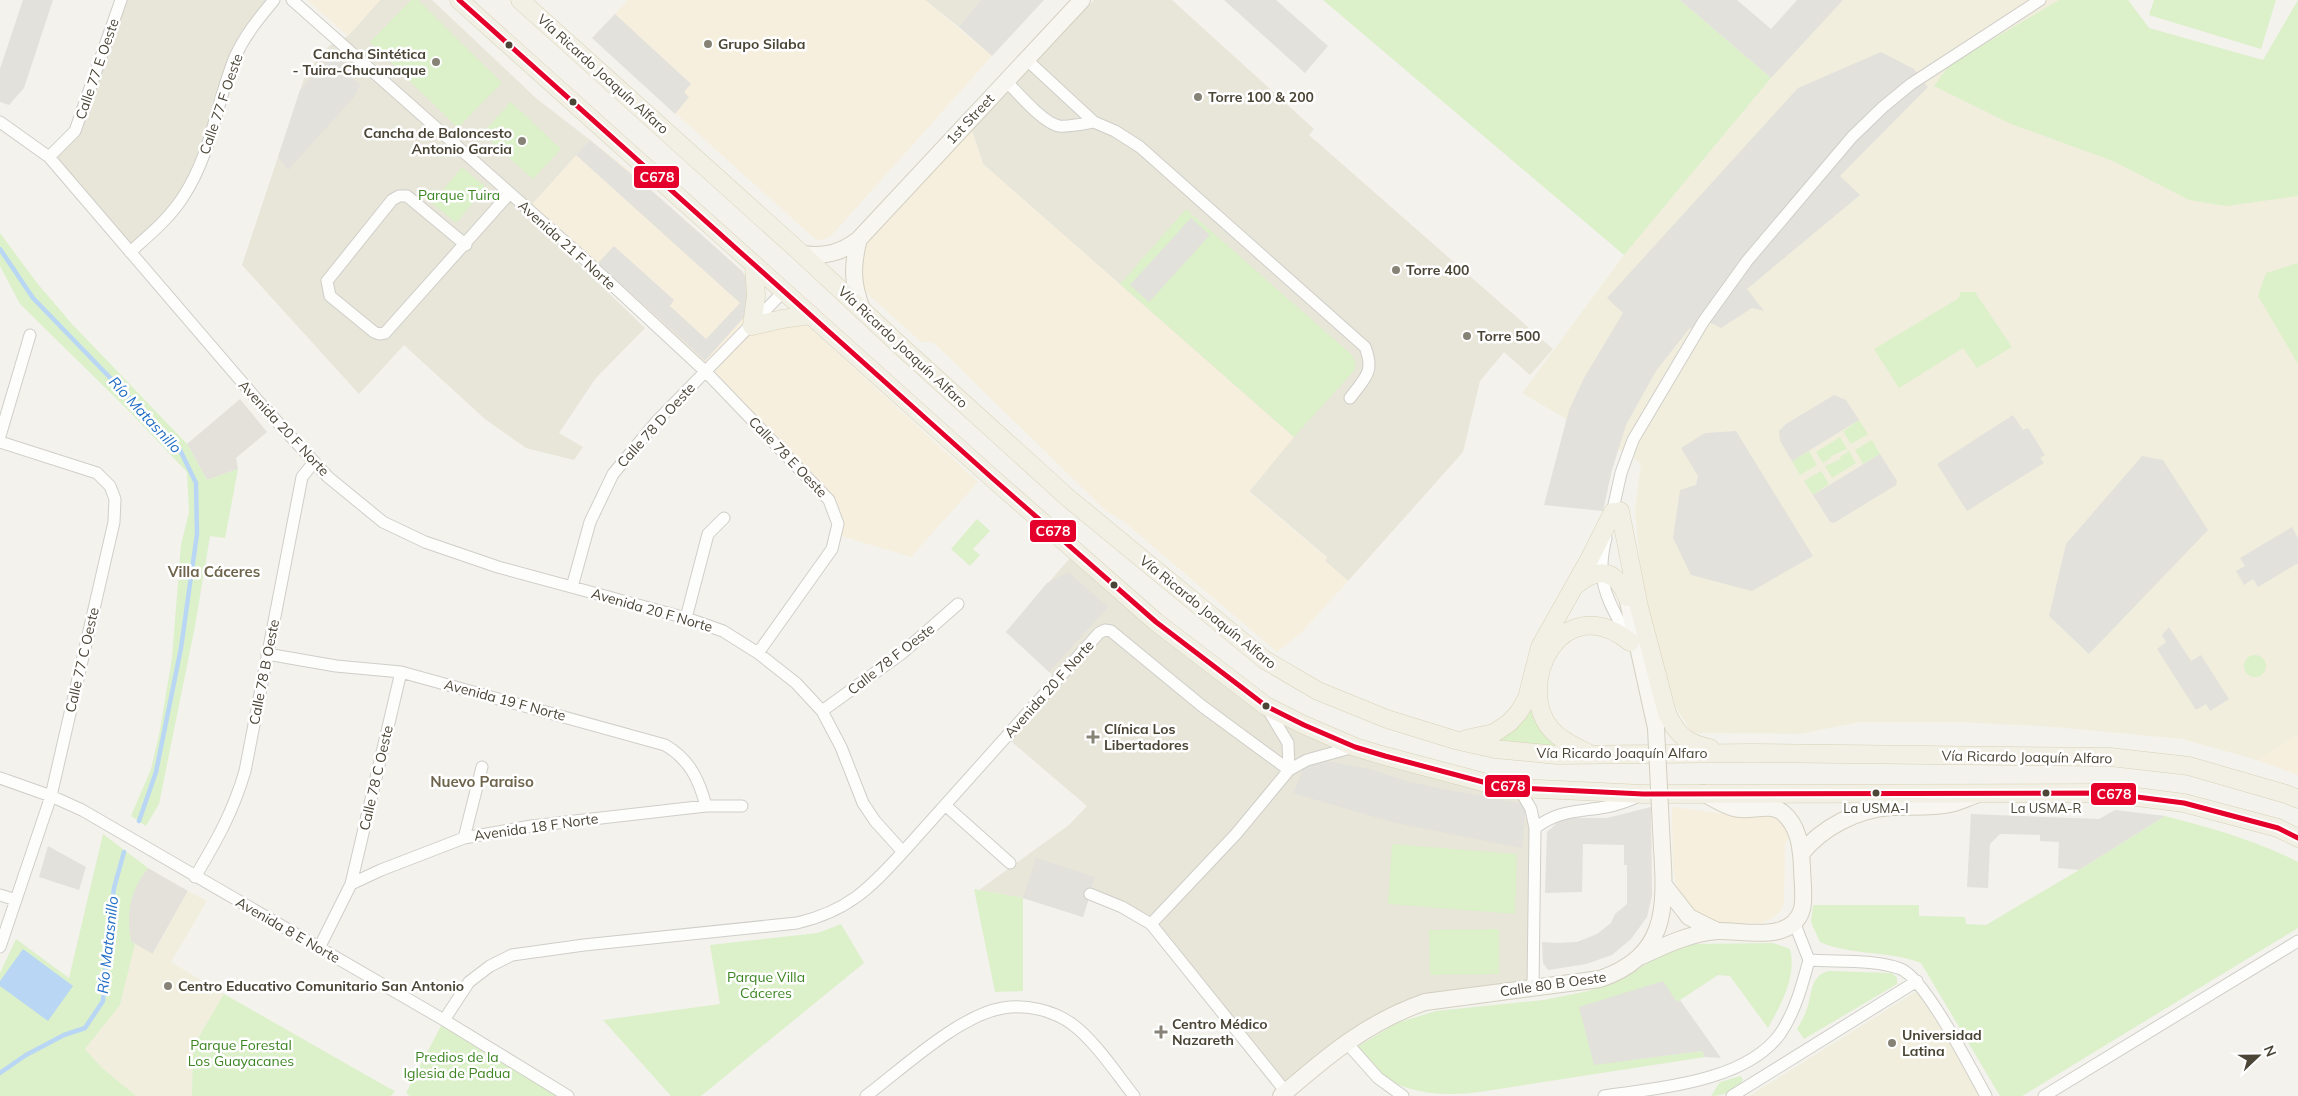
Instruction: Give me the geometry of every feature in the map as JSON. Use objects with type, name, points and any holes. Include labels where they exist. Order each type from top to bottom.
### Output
[{"type":"main road","points":[[460,0],[1156,622],[1266,706],[1355,747],[1434,770],[1519,788],[1643,794],[2106,792],[2176,801],[2278,828],[2298,838]]},
{"type":"main road","name":"Vía Ricardo Joaquín Alfaro","points":[[520,0],[802,254],[1067,497],[1265,660],[1291,676],[1335,698],[1386,719],[1455,740],[1526,753],[1558,755],[1752,753],[2110,757],[2189,766],[2298,799]]},
{"type":"main road","points":[[754,264],[756,296],[752,326],[811,315]]},
{"type":"main road","points":[[1455,740],[1480,738],[1494,733],[1509,723],[1519,712],[1527,698],[1540,647],[1616,512]]},
{"type":"main road","points":[[1616,512],[1639,607],[1671,722],[1678,734],[1694,744],[1752,753]]},
{"type":"main road","points":[[1574,586],[1588,576],[1600,573],[1607,574],[1617,580],[1627,598]]},
{"type":"main road","points":[[1591,754],[1565,741],[1545,720],[1539,701],[1539,690],[1546,660],[1559,638],[1570,630],[1583,625],[1607,627],[1630,642]]},
{"type":"street","name":"Calle 77 E Oeste","points":[[49,157],[75,131],[121,0]]},
{"type":"street","name":"Calle 77 F Oeste","points":[[130,252],[165,220],[183,197],[210,139],[235,57],[253,25],[274,0]]},
{"type":"street","name":"Avenida 21 F Norte","points":[[292,0],[510,193],[706,372]]},
{"type":"street","name":"1st Street","points":[[802,254],[817,256],[833,254],[847,248],[859,239],[1082,0]]},
{"type":"street","points":[[1641,666],[1608,600],[1600,573],[1604,548],[1616,512],[1621,473],[1633,440],[1703,322],[1747,260],[1852,137],[1882,107],[1912,84],[2040,0]]},
{"type":"street","points":[[1027,60],[1094,122],[1115,131],[1140,147],[1365,347],[1370,360],[1369,373],[1350,398]]},
{"type":"street","points":[[1006,81],[1040,114],[1054,124],[1069,126],[1094,122]]},
{"type":"street","name":"Avenida 20 F Norte","points":[[0,122],[49,157],[259,402],[314,462],[370,511],[392,526],[425,542],[480,561],[686,618],[723,631],[758,653],[796,683],[822,711],[841,747],[864,803],[875,821],[903,852],[1099,633],[1105,630],[1111,631],[1202,706],[1289,770]]},
{"type":"street","points":[[466,245],[407,196],[399,196],[392,200],[327,281],[330,296],[374,332],[379,334],[386,333],[466,245],[510,193]]},
{"type":"street","points":[[859,239],[852,274],[855,292],[862,309]]},
{"type":"street","name":"Calle 78 D Oeste","points":[[572,587],[590,522],[613,474],[657,421],[752,326],[784,291]]},
{"type":"street","points":[[0,436],[30,335]]},
{"type":"street","name":"Calle 78 E Oeste","points":[[706,372],[829,500],[838,524],[832,549],[758,653]]},
{"type":"street","name":"Calle 77 C Oeste","points":[[0,442],[97,473],[110,486],[115,499],[114,522],[50,796],[0,947]]},
{"type":"street","name":"Calle 78 B Oeste","points":[[195,876],[225,827],[237,799],[302,476],[314,462]]},
{"type":"street","points":[[1616,512],[1623,574],[1641,666]]},
{"type":"street","points":[[686,618],[708,534],[724,518]]},
{"type":"street","name":"Calle 78 F Oeste","points":[[822,711],[901,654],[958,604]]},
{"type":"street","name":"Avenida 19 F Norte","points":[[267,654],[336,666],[401,672],[665,745],[677,752],[696,775],[706,806]]},
{"type":"street","name":"Calle 80 B Oeste","points":[[1283,1094],[1346,1042],[1384,1018],[1425,1002],[1600,980],[1620,972],[1640,957],[1653,938],[1664,908],[1656,728],[1641,666]]},
{"type":"street","name":"Calle 78 C Oeste","points":[[351,884],[401,672]]},
{"type":"street","points":[[1266,706],[1288,743],[1289,770]]},
{"type":"street","points":[[1151,924],[1236,834],[1289,770],[1307,760],[1355,747]]},
{"type":"street","points":[[464,838],[482,767]]},
{"type":"street","name":"Avenida 8 E Norte","points":[[0,778],[82,810],[444,1020],[568,1096]]},
{"type":"street","points":[[1519,788],[1531,808],[1535,828],[1533,987]]},
{"type":"street","points":[[1640,957],[1664,946],[1717,932],[1764,933],[1781,930],[1794,922],[1802,909],[1802,854],[1794,825],[1781,811],[1770,808],[1734,809],[1703,793]]},
{"type":"street","points":[[1802,854],[1812,840],[1827,829],[1868,810],[1948,804],[1980,793]]},
{"type":"street","points":[[1535,828],[1548,818],[1562,813],[1607,807],[1643,794]]},
{"type":"street","points":[[945,805],[1010,863]]},
{"type":"street","name":"Avenida 18 F Norte","points":[[351,884],[381,870],[464,838],[531,826],[706,806],[742,806]]},
{"type":"street","points":[[444,1020],[469,982],[490,966],[512,955],[584,945],[797,923],[821,917],[852,902],[875,882],[903,852]]},
{"type":"street","points":[[318,948],[351,884]]},
{"type":"street","points":[[1664,885],[1689,917],[1717,932]]},
{"type":"street","points":[[1090,894],[1122,907],[1151,924],[1283,1094]]},
{"type":"street","points":[[0,895],[16,900]]},
{"type":"street","points":[[1604,1096],[1666,1091],[1745,1064],[1766,1049],[1791,1016],[1809,960],[1794,922]]},
{"type":"street","points":[[2044,1096],[2298,941]]},
{"type":"street","points":[[1809,960],[1887,965],[1903,970],[1917,981],[1986,1096]]},
{"type":"street","points":[[1732,1096],[1917,981]]},
{"type":"street","points":[[866,1096],[964,1024],[1001,1008],[1020,1006],[1049,1012],[1072,1024],[1095,1048],[1134,1096]]},
{"type":"street","points":[[1346,1042],[1378,1078],[1403,1096]]},
{"type":"street","points":[[1745,1064],[1755,1083]]},
{"type":"shaded area","points":[[23,0],[53,0],[24,88],[9,105],[0,102],[0,69]]},
{"type":"shaded area","points":[[121,0],[274,0],[253,25],[190,183],[130,252],[49,157],[75,131]]},
{"type":"shaded area","points":[[307,0],[380,0],[348,36]]},
{"type":"shaded area","points":[[380,0],[432,0],[537,99],[590,140],[529,208],[523,211],[645,328],[595,379],[559,433],[583,447],[574,460],[526,448],[485,419],[404,345],[359,394],[242,265],[306,73],[329,46],[348,36]]},
{"type":"shaded area","points":[[628,0],[925,0],[992,56],[832,235],[823,240],[815,239],[592,38]]},
{"type":"shaded area","points":[[925,0],[980,0],[959,27]]},
{"type":"shaded area","points":[[980,0],[1044,0],[992,56],[959,27]]},
{"type":"shaded area","points":[[1094,0],[1172,0],[1314,129],[1309,135],[1553,349],[1530,375],[1504,352],[1480,381],[1463,452],[1348,581],[1324,560],[1327,557],[1249,491],[1293,437],[983,164],[971,128]]},
{"type":"shaded area","points":[[1224,0],[1276,0],[1328,46],[1305,73]]},
{"type":"shaded area","points":[[1680,0],[1737,0],[1771,29],[1797,0],[1843,0],[1771,78]]},
{"type":"shaded area","points":[[1840,0],[2109,0],[2195,86],[2298,110],[2298,735],[2257,760],[2182,739],[2054,727],[1960,722],[1860,722],[1799,734],[1692,733],[1676,707],[1643,591],[1635,511],[1641,463],[1522,393],[1624,255],[1771,78]]},
{"type":"shaded area","points":[[615,14],[691,84],[684,92],[689,97],[675,114],[592,38]]},
{"type":"shaded area","points":[[334,52],[352,68],[347,73],[360,85],[354,97],[288,170],[278,157],[300,90]]},
{"type":"shaded area","points":[[1881,52],[1914,69],[1928,87],[1840,176],[1860,195],[1747,289],[1764,311],[1752,308],[1721,328],[1709,322],[1689,329],[1656,371],[1626,425],[1612,470],[1603,511],[1544,505],[1569,410],[1584,378],[1623,313],[1607,298],[1798,88]]},
{"type":"shaded area","points":[[971,128],[983,164],[1294,437],[1249,492],[1327,558],[1325,561],[1348,581],[1301,633],[1277,652],[1123,521],[1106,511],[933,342],[921,342],[860,287],[864,241]]},
{"type":"shaded area","points":[[590,140],[629,170],[741,270],[755,280],[754,311],[797,316],[978,482],[911,557],[835,534],[829,499],[767,435],[529,208]]},
{"type":"shaded area","points":[[590,140],[659,197],[741,270],[748,280],[751,293],[745,316],[705,361],[598,263],[614,246],[674,300],[670,306],[706,339],[740,303],[576,155]]},
{"type":"shaded area","points":[[1191,218],[1210,235],[1149,302],[1130,285]]},
{"type":"shaded area","points":[[1834,395],[1846,400],[1859,420],[1792,461],[1780,441],[1779,431],[1786,424]]},
{"type":"shaded area","points":[[240,399],[267,432],[236,458],[238,469],[207,480],[187,444]]},
{"type":"shaded area","points":[[2013,415],[2023,430],[2028,428],[2045,455],[2040,458],[2044,463],[1967,511],[1937,464]]},
{"type":"shaded area","points":[[1736,431],[1813,556],[1752,591],[1691,575],[1673,538],[1680,490],[1696,485],[1698,476],[1681,448],[1705,433]]},
{"type":"shaded area","points":[[1880,454],[1897,481],[1896,485],[1834,523],[1830,522],[1813,495]]},
{"type":"shaded area","points":[[2142,456],[2163,460],[2208,530],[2089,654],[2049,616],[2066,544]]},
{"type":"shaded area","points":[[2292,527],[2298,538],[2298,563],[2258,587],[2253,579],[2244,585],[2236,571],[2245,566],[2240,558]]},
{"type":"shaded area","points":[[1076,551],[1230,679],[1355,747],[1519,788],[1531,809],[1533,987],[1425,1002],[1286,1092],[1151,924],[1090,895],[1083,917],[1023,898],[979,890],[1069,825],[1087,806],[1006,737],[1057,679],[1006,632]]},
{"type":"shaded area","points":[[1068,572],[1108,607],[1049,672],[1006,632],[1047,583]]},
{"type":"shaded area","points":[[2169,627],[2191,661],[2201,655],[2229,699],[2210,711],[2206,704],[2196,710],[2157,649],[2166,642],[2162,635]]},
{"type":"shaded area","points":[[2298,735],[2298,775],[2257,760]]},
{"type":"shaded area","points":[[1327,761],[1369,769],[1409,782],[1526,804],[1522,848],[1392,822],[1293,793],[1305,766]]},
{"type":"shaded area","points":[[1651,807],[1652,896],[1647,917],[1631,939],[1612,955],[1586,964],[1548,970],[1543,963],[1542,942],[1577,942],[1597,934],[1611,923],[1615,914],[1627,904],[1627,865],[1624,865],[1624,845],[1583,844],[1582,892],[1545,893],[1547,832],[1558,822],[1570,818],[1607,818]]},
{"type":"shaded area","points":[[1672,807],[1734,815],[1773,817],[1781,822],[1787,830],[1789,838],[1785,844],[1784,901],[1782,910],[1771,919],[1761,923],[1720,923],[1700,916],[1686,904],[1677,889],[1673,868]]},
{"type":"shaded area","points":[[2115,810],[2165,816],[2079,870],[2058,868],[2059,842],[2040,841],[2040,835],[2000,834],[1990,844],[1988,888],[1967,887],[1971,814],[2099,819]]},
{"type":"shaded area","points":[[48,846],[86,867],[79,890],[39,877]]},
{"type":"shaded area","points":[[1036,858],[1095,877],[1083,917],[1023,898]]},
{"type":"shaded area","points":[[148,868],[188,891],[152,955],[131,941],[128,923],[130,900],[138,881]]},
{"type":"shaded area","name":"Centro Educativo Comunitario San Antonio","points":[[188,891],[207,901],[171,962],[224,994],[193,1047],[192,1096],[136,1096],[101,1067],[85,1049],[120,1005],[135,944],[153,954]]},
{"type":"shaded area","points":[[1663,981],[1677,1002],[1680,1000],[1721,1058],[1705,1057],[1702,1051],[1594,1065],[1579,1007]]},
{"type":"shaded area","name":"Universidad Latina","points":[[1917,991],[1985,1096],[1749,1096]]},
{"type":"green space","name":"Cancha Sintética - Tuira-Chucunaque","points":[[411,0],[418,0],[502,83],[458,128],[370,42]]},
{"type":"green space","points":[[1323,0],[1680,0],[1771,78],[1624,255]]},
{"type":"green space","points":[[2059,0],[2128,0],[2149,28],[2263,60],[2298,0],[2298,196],[2226,206],[2189,200],[2113,161],[2011,124],[1934,86],[1949,65]]},
{"type":"green space","points":[[2154,0],[2276,0],[2261,49],[2149,15]]},
{"type":"green space","name":"Cancha de Baloncesto Antonio Garcia","points":[[511,102],[561,149],[533,179],[482,133]]},
{"type":"green space","name":"Parque Tuira","points":[[462,167],[486,187],[456,223],[432,203]]},
{"type":"green space","points":[[1186,209],[1352,355],[1356,364],[1354,371],[1294,437],[1120,284]]},
{"type":"green space","points":[[0,233],[37,283],[72,324],[187,444],[207,480],[238,469],[225,538],[210,536],[195,626],[159,804],[146,826],[131,816],[151,769],[160,730],[172,658],[181,545],[189,512],[187,472],[131,413],[20,304],[0,266]]},
{"type":"green space","points":[[2298,263],[2298,364],[2258,296],[2266,273]]},
{"type":"green space","points":[[1960,292],[1975,292],[2012,347],[1977,368],[1963,348],[1899,388],[1874,349],[1959,298]]},
{"type":"green space","points":[[1859,420],[1868,434],[1851,444],[1843,431]]},
{"type":"green space","points":[[1840,437],[1847,449],[1831,456],[1831,458],[1823,463],[1816,452]]},
{"type":"green space","points":[[1872,440],[1880,454],[1863,464],[1855,450]]},
{"type":"green space","points":[[1809,451],[1817,465],[1800,475],[1792,461]]},
{"type":"green space","points":[[1849,451],[1856,463],[1832,478],[1825,466],[1841,459],[1840,457]]},
{"type":"green space","points":[[1821,471],[1829,484],[1813,495],[1804,481]]},
{"type":"green space","points":[[977,519],[990,531],[973,549],[980,555],[970,566],[951,549]]},
{"type":"green space","points":[[2255,655],[2263,658],[2266,666],[2263,674],[2255,677],[2247,674],[2244,666],[2247,658]]},
{"type":"green space","points":[[1529,700],[1533,715],[1539,726],[1560,746],[1536,746],[1491,741]]},
{"type":"green space","points":[[2165,816],[2249,841],[2298,862],[2298,928],[2022,1096],[2000,1096],[1921,963],[1896,956],[1845,949],[1820,942],[1811,922],[1813,905],[1919,905],[1919,916],[1965,917],[1966,924],[1986,925]]},
{"type":"green space","points":[[103,834],[148,868],[133,894],[129,912],[131,941],[135,944],[120,1005],[85,1049],[101,1067],[136,1096],[0,1096],[0,973],[16,939],[69,978]]},
{"type":"green space","points":[[1392,844],[1517,854],[1515,914],[1388,904]]},
{"type":"green space","points":[[974,889],[1023,898],[1023,991],[995,992]]},
{"type":"green space","name":"Parque Villa Cáceres","points":[[841,924],[864,963],[701,1096],[671,1096],[603,1020],[720,1004],[710,945],[818,933]]},
{"type":"green space","points":[[1499,929],[1499,974],[1430,975],[1429,930]]},
{"type":"green space","points":[[1773,943],[1790,949],[1792,959],[1790,980],[1768,1028],[1730,976],[1718,975],[1677,1002],[1595,1064],[1702,1051],[1705,1057],[1486,1091],[1449,1094],[1424,1092],[1388,1080],[1355,1048],[1397,1023],[1436,1011],[1544,1000],[1588,991],[1625,978],[1655,958],[1693,944]]},
{"type":"green space","points":[[1829,971],[1892,973],[1897,978],[1897,984],[1804,1039],[1797,1029],[1807,1007],[1814,982],[1822,974]]},
{"type":"green space","name":"Parque Forestal Los Guayacanes","points":[[224,994],[395,1091],[391,1096],[192,1096],[193,1047]]},
{"type":"green space","name":"Predios de la Iglesia de Padua","points":[[444,1020],[568,1096],[410,1096],[406,1093]]},
{"type":"green space","points":[[1741,1076],[1743,1080],[1733,1090],[1725,1094],[1711,1096],[1720,1082]]},
{"type":"water","points":[[23,949],[73,986],[48,1021],[0,986],[0,981]]},
{"type":"waterway","name":"Río Matasnillo","points":[[0,249],[33,298],[180,450],[196,483],[197,534],[181,648],[156,772],[139,821]]},
{"type":"waterway","name":"Río Matasnillo","points":[[0,1073],[26,1055],[64,1035],[85,1028],[103,1001],[107,944],[114,888],[124,852]]},
{"type":"transit line","name":"C678","points":[[459,0],[991,477],[1156,622],[1266,706],[1304,725],[1355,747],[1385,756],[1483,782],[1519,788],[1643,794],[2106,793],[2184,803],[2278,828],[2298,838]]},
{"type":"place","name":"Grupo Silaba","points":[[708,44]]},
{"type":"place","name":"Cancha Sintética - Tuira-Chucunaque","points":[[436,62]]},
{"type":"place","name":"Torre 100 & 200","points":[[1198,97]]},
{"type":"place","name":"Cancha de Baloncesto Antonio Garcia","points":[[522,141]]},
{"type":"place","name":"Torre 400","points":[[1396,270]]},
{"type":"place","name":"Torre 500","points":[[1467,336]]},
{"type":"place","name":"Clínica Los Libertadores","points":[[1093,737]]},
{"type":"place","name":"La USMA-I","points":[[1876,793]]},
{"type":"place","name":"La USMA-R","points":[[2046,793]]},
{"type":"place","name":"Centro Educativo Comunitario San Antonio","points":[[168,986]]},
{"type":"place","name":"Centro Médico Nazareth","points":[[1161,1032]]},
{"type":"place","name":"Universidad Latina","points":[[1892,1043]]},
{"type":"district","name":"Villa Cáceres","points":[[214,572]]},
{"type":"district","name":"Nuevo Paraiso","points":[[482,782]]}]
